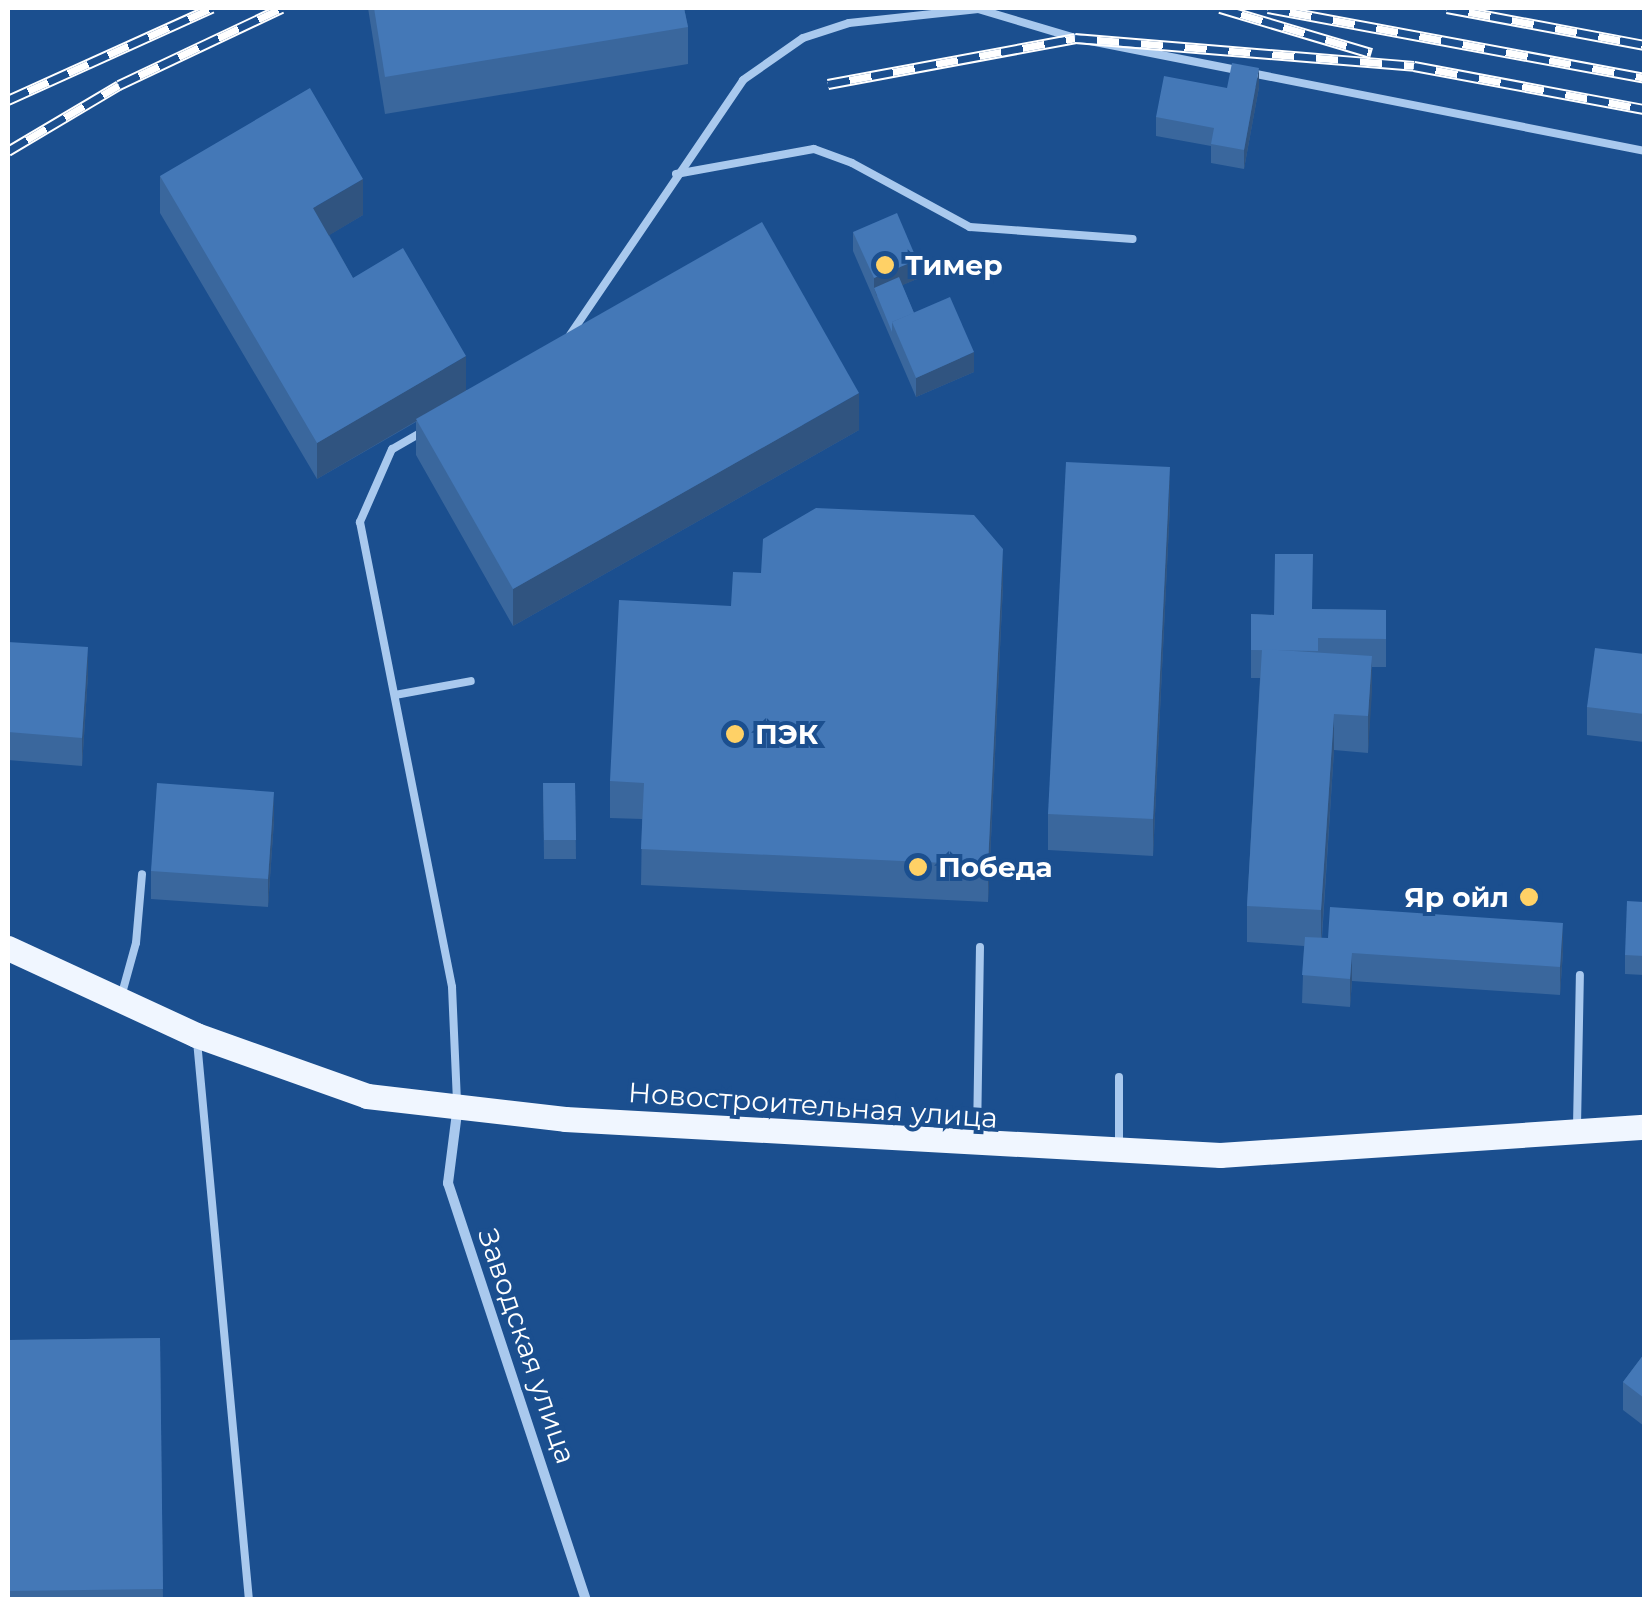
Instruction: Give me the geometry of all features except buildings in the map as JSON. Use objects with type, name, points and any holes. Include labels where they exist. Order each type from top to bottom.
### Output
[{"type":"main road","name":"Новостроительная улица","points":[[8,948],[196,1035],[367,1096],[564,1119],[977,1146],[1120,1151],[1326,1151],[1644,1127]]},
{"type":"street","name":"Заводская улица","points":[[458,1104],[448,1183],[586,1600]]},
{"type":"lane","points":[[560,351],[743,80],[803,38],[849,24],[978,9],[1074,38],[1644,151]]},
{"type":"lane","points":[[676,174],[814,149],[852,162],[970,227],[1133,239]]},
{"type":"lane","points":[[425,430],[392,449],[360,522],[452,987],[458,1104]]},
{"type":"lane","points":[[395,695],[471,681]]},
{"type":"lane","points":[[120,1001],[136,943],[142,874]]},
{"type":"lane","points":[[977,1146],[980,947]]},
{"type":"lane","points":[[1576,1132],[1580,975]]},
{"type":"lane","points":[[196,1035],[249,1600]]},
{"type":"lane","points":[[1120,1077],[1120,1151]]},
{"type":"railway","points":[[8,100],[212,8]]},
{"type":"railway","points":[[8,151],[119,85],[282,8]]},
{"type":"railway","points":[[1220,8],[1371,53]]},
{"type":"railway","points":[[1268,8],[1644,78]]},
{"type":"railway","points":[[1447,8],[1644,45]]},
{"type":"railway","points":[[828,84],[1075,38],[1414,66],[1644,109]]},
{"type":"place","name":"Тимер","points":[[885,265]]},
{"type":"place","name":"ПЭК","points":[[735,734]]},
{"type":"place","name":"Победа","points":[[918,867]]},
{"type":"place","name":"Яр ойл","points":[[1529,897]]}]
